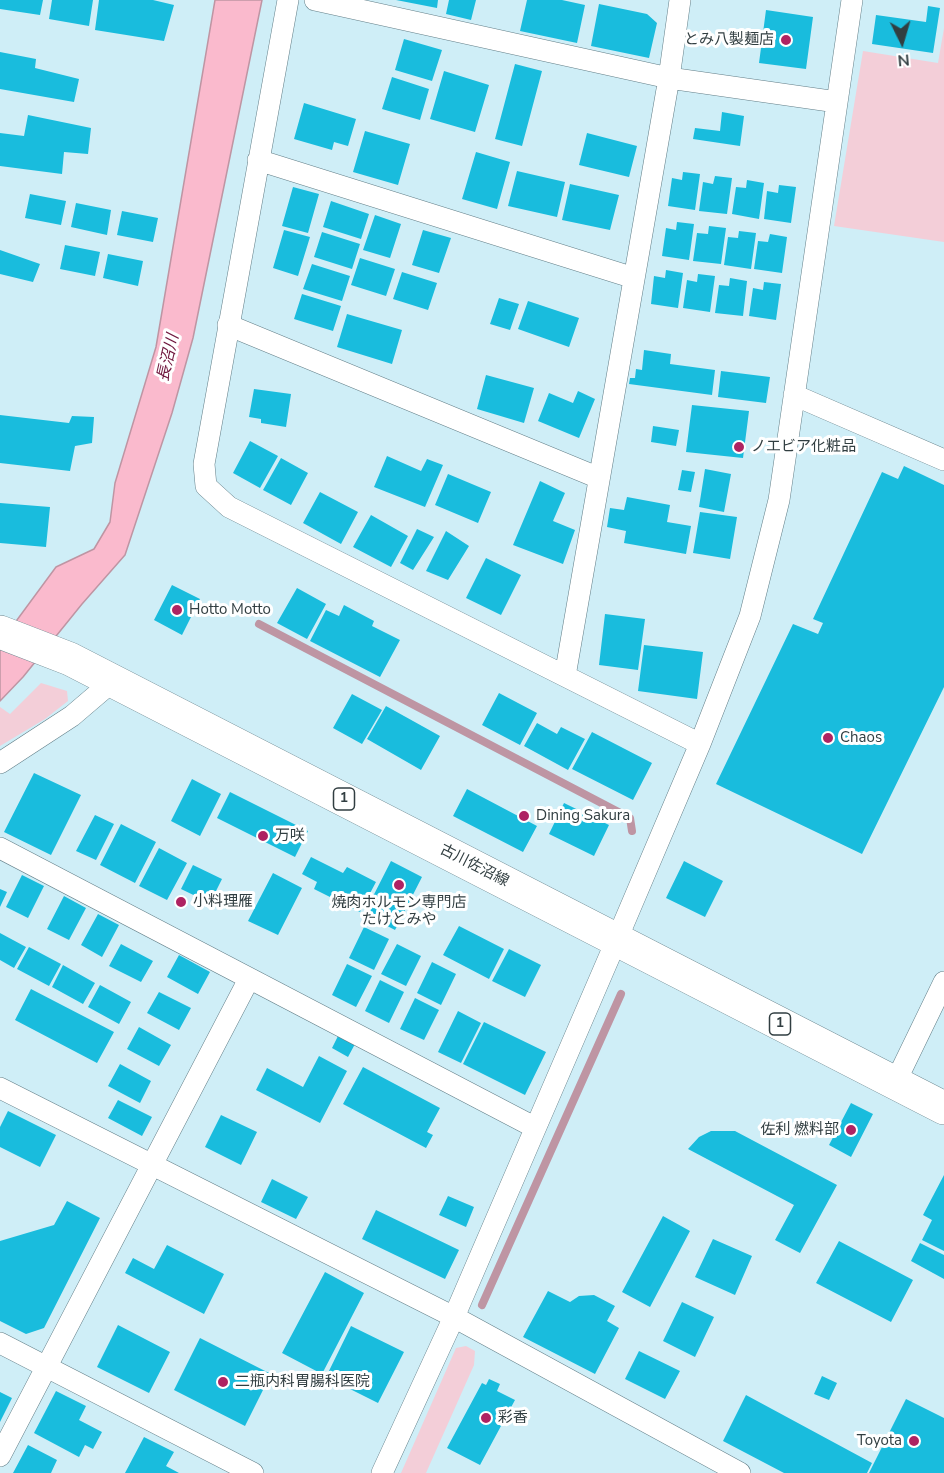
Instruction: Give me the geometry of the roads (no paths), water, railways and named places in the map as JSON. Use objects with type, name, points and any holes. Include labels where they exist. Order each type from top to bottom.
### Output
[{"type":"main road","name":"古川佐沼線","points":[[0,632],[70,659],[944,1108]]},
{"type":"street","points":[[288,0],[204,464],[206,486],[229,507],[700,744]]},
{"type":"street","points":[[315,0],[669,78],[837,102]]},
{"type":"street","points":[[565,676],[669,78],[680,0]]},
{"type":"street","points":[[382,1473],[454,1317],[617,939],[700,744],[750,616],[779,500],[852,0]]},
{"type":"street","points":[[258,160],[634,278]]},
{"type":"street","points":[[228,325],[599,478]]},
{"type":"street","points":[[794,395],[944,460]]},
{"type":"street","points":[[0,763],[72,716],[113,681]]},
{"type":"street","points":[[0,848],[534,1127]]},
{"type":"street","points":[[0,1456],[249,979]]},
{"type":"street","points":[[895,1083],[944,982]]},
{"type":"street","points":[[0,1088],[454,1317],[736,1472]]},
{"type":"street","points":[[0,1342],[253,1473]]},
{"type":"water","name":"長沼川","points":[[215,0],[262,0],[193,338],[172,413],[125,555],[23,677],[0,701],[0,643],[56,567],[94,549],[110,522],[115,483],[156,347]]},
{"type":"waterway","points":[[259,624],[630,818],[632,831]]},
{"type":"waterway","points":[[482,1305],[621,994]]},
{"type":"place","name":"とみ八製麺店","points":[[786,40]]},
{"type":"place","name":"ノエビア化粧品","points":[[739,447]]},
{"type":"place","name":"Hotto Motto","points":[[177,610]]},
{"type":"place","name":"Chaos","points":[[828,738]]},
{"type":"place","name":"Dining Sakura","points":[[524,816]]},
{"type":"place","name":"万咲","points":[[263,836]]},
{"type":"place","name":"焼肉ホルモン専門店 たけとみや","points":[[399,885]]},
{"type":"place","name":"小料理雁","points":[[181,902]]},
{"type":"place","name":"佐利 燃料部","points":[[851,1130]]},
{"type":"place","name":"二瓶内科胃腸科医院","points":[[223,1382]]},
{"type":"place","name":"彩香","points":[[486,1418]]},
{"type":"place","name":"Toyota","points":[[914,1441]]}]
